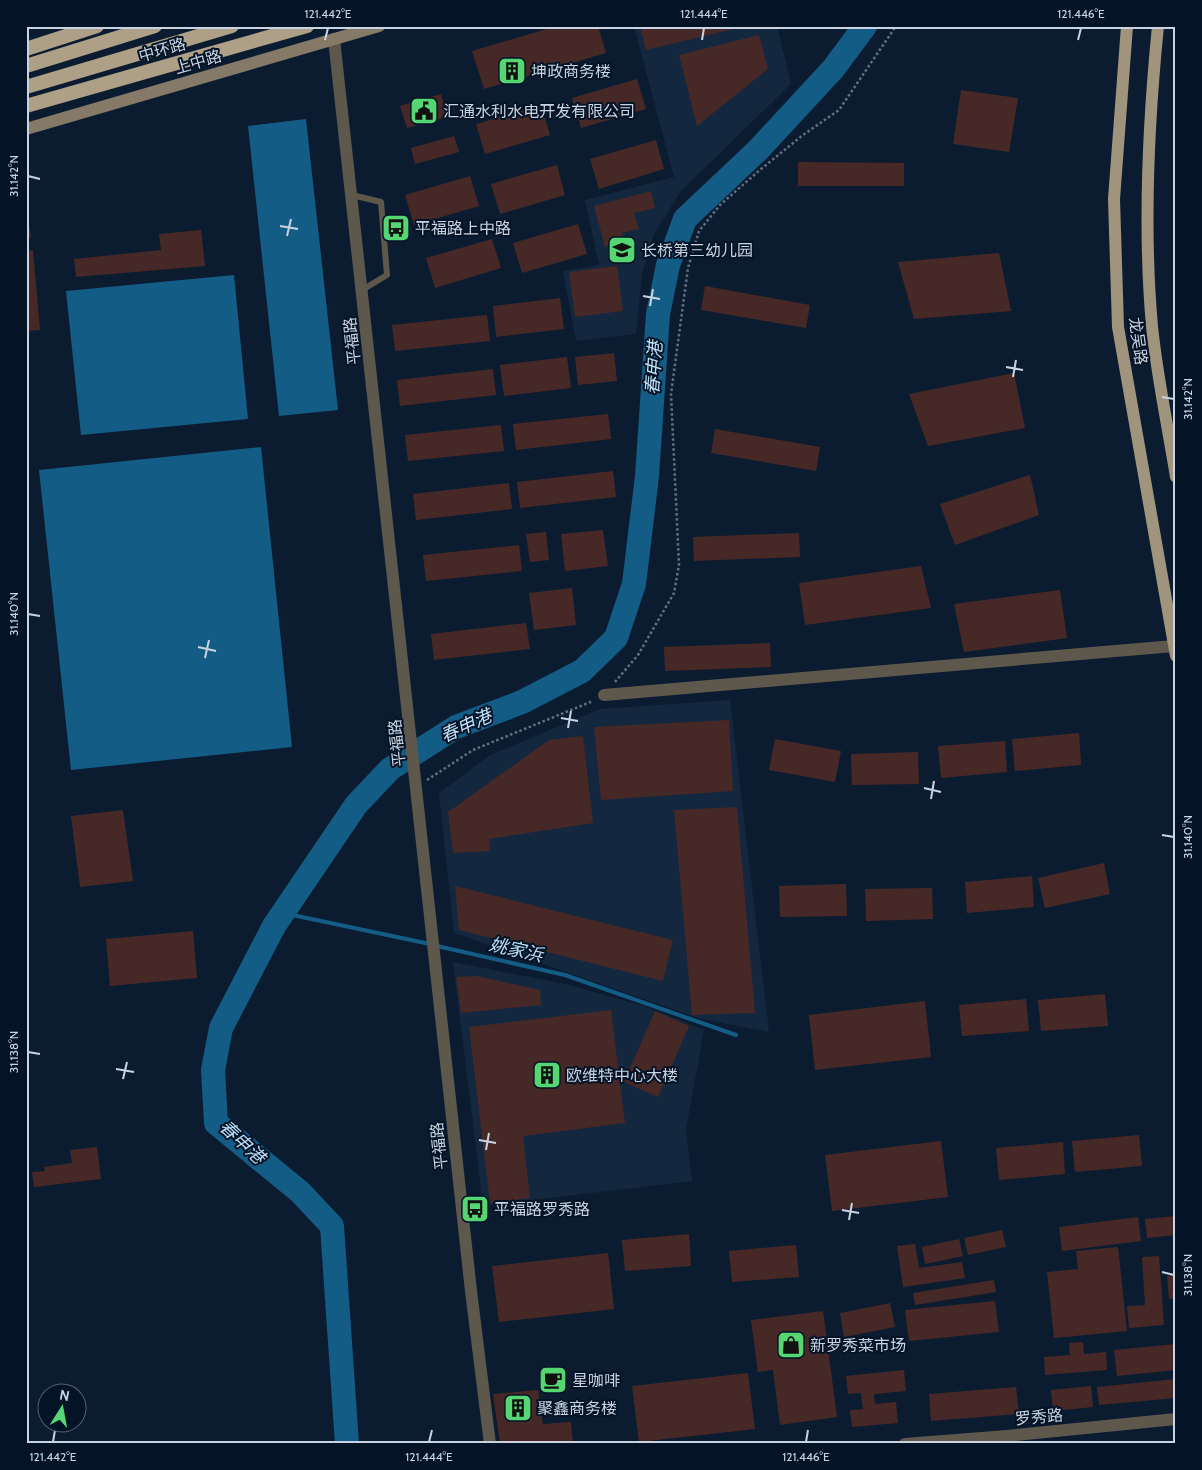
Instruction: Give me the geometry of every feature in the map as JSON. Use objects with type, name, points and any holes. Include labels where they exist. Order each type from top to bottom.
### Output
[{"type":"highway","points":[[26,49],[98,26]]},
{"type":"highway","name":"中环路","points":[[26,66],[155,26]]},
{"type":"highway","name":"中环路","points":[[26,87],[232,26]]},
{"type":"highway","name":"中环路","points":[[26,106],[307,26]]},
{"type":"highway","points":[[26,113],[159,68]]},
{"type":"main road","name":"上中路","points":[[26,129],[379,26]]},
{"type":"main road","name":"龙吴路","points":[[1127,26],[1114,198],[1118,328],[1175,651]]},
{"type":"main road","name":"龙吴路","points":[[1158,26],[1150,105],[1146,197],[1152,327],[1176,477]]},
{"type":"street","name":"平福路","points":[[334,39],[411,723],[470,1282],[490,1444]]},
{"type":"street","points":[[604,695],[1175,651]]},
{"type":"street","name":"罗秀路","points":[[905,1444],[1176,1419]]},
{"type":"lane","points":[[352,194],[381,202],[387,275],[362,290]]},
{"type":"path","points":[[417,782],[473,750],[538,722],[578,709],[604,695],[638,655],[674,593],[679,565],[671,394],[688,268],[699,231],[720,206],[761,169],[803,135],[839,110],[896,26]]},
{"type":"shaded area","points":[[634,26],[777,26],[791,84],[681,191],[654,234],[642,274],[636,334],[576,341],[563,271],[599,265],[585,200],[674,177]]},
{"type":"shaded area","points":[[730,700],[769,1032],[701,1019],[454,933],[439,793],[490,755],[600,709]]},
{"type":"shaded area","points":[[453,962],[565,984],[644,1006],[704,1030],[686,1130],[692,1181],[483,1206]]},
{"type":"water","points":[[306,119],[338,410],[279,416],[248,126]]},
{"type":"water","points":[[234,275],[248,419],[81,435],[66,291]]},
{"type":"water","points":[[261,447],[292,747],[71,770],[39,470]]},
{"type":"building","name":"坤政商务楼","points":[[557,26],[598,26],[606,53],[484,89],[472,51]]},
{"type":"building","points":[[640,26],[741,26],[742,27],[646,50]]},
{"type":"building","points":[[759,35],[768,69],[697,126],[679,55]]},
{"type":"building","points":[[637,79],[646,109],[581,128],[572,98]]},
{"type":"building","points":[[961,90],[1018,98],[1009,152],[953,144]]},
{"type":"building","name":"汇通水利水电开发有限公司","points":[[441,94],[447,117],[407,128],[400,106]]},
{"type":"building","points":[[541,105],[550,135],[485,154],[476,124]]},
{"type":"building","points":[[454,136],[459,152],[415,164],[411,148]]},
{"type":"building","points":[[656,140],[664,169],[599,189],[590,159]]},
{"type":"building","points":[[798,162],[904,163],[904,186],[798,186]]},
{"type":"building","points":[[557,165],[565,195],[500,214],[491,184]]},
{"type":"building","points":[[470,176],[479,206],[414,225],[405,195]]},
{"type":"building","points":[[651,191],[655,208],[634,213],[639,229],[622,233],[624,242],[605,247],[594,206]]},
{"type":"building","points":[[26,200],[31,238],[26,238]]},
{"type":"building","points":[[578,224],[587,254],[522,273],[513,243]]},
{"type":"building","points":[[201,230],[205,266],[76,277],[74,259],[161,250],[159,234]]},
{"type":"building","points":[[492,239],[501,268],[435,288],[426,258]]},
{"type":"building","points":[[33,250],[40,330],[26,331],[26,251]]},
{"type":"building","points":[[999,253],[1011,311],[914,319],[898,262]]},
{"type":"building","points":[[617,266],[623,311],[575,317],[569,272]]},
{"type":"building","points":[[705,286],[810,305],[806,328],[701,310]]},
{"type":"building","points":[[560,298],[564,329],[496,337],[493,306]]},
{"type":"building","points":[[487,315],[490,341],[395,351],[392,325]]},
{"type":"building","points":[[614,353],[617,381],[578,385],[575,357]]},
{"type":"building","points":[[567,357],[571,388],[504,396],[500,365]]},
{"type":"building","points":[[493,369],[496,395],[400,406],[397,380]]},
{"type":"building","points":[[1014,373],[1025,428],[928,446],[909,394]]},
{"type":"building","points":[[608,414],[611,439],[516,450],[513,424]]},
{"type":"building","points":[[501,425],[504,451],[408,461],[405,435]]},
{"type":"building","points":[[715,429],[820,447],[816,471],[711,453]]},
{"type":"building","points":[[613,471],[616,497],[520,508],[517,482]]},
{"type":"building","points":[[1030,475],[1039,515],[955,545],[940,504]]},
{"type":"building","points":[[509,483],[512,509],[416,520],[413,494]]},
{"type":"building","points":[[603,530],[608,566],[565,571],[561,534]]},
{"type":"building","points":[[546,532],[549,560],[530,562],[526,534]]},
{"type":"building","points":[[799,533],[800,557],[694,561],[693,537]]},
{"type":"building","points":[[519,545],[522,571],[426,581],[423,555]]},
{"type":"building","points":[[921,566],[931,608],[805,625],[799,583]]},
{"type":"building","points":[[572,588],[576,625],[534,630],[529,593]]},
{"type":"building","points":[[1060,590],[1067,638],[964,652],[954,604]]},
{"type":"building","points":[[526,623],[530,649],[434,660],[431,634]]},
{"type":"building","points":[[770,643],[771,667],[665,671],[664,647]]},
{"type":"building","points":[[729,720],[733,791],[601,800],[594,727]]},
{"type":"building","points":[[1079,733],[1081,765],[1015,771],[1012,739]]},
{"type":"building","points":[[583,736],[593,823],[489,839],[490,851],[453,853],[448,812],[549,740]]},
{"type":"building","points":[[775,739],[841,751],[835,782],[769,770]]},
{"type":"building","points":[[1005,741],[1007,772],[941,778],[938,746]]},
{"type":"building","points":[[918,752],[919,784],[852,785],[851,754]]},
{"type":"building","points":[[737,807],[755,1013],[692,1015],[674,810]]},
{"type":"building","points":[[123,810],[133,881],[80,887],[71,816]]},
{"type":"building","points":[[1104,863],[1110,894],[1045,908],[1038,878]]},
{"type":"building","points":[[1032,876],[1034,907],[967,913],[965,882]]},
{"type":"building","points":[[846,884],[847,916],[780,917],[779,886]]},
{"type":"building","points":[[455,886],[673,940],[663,981],[459,930]]},
{"type":"building","points":[[932,888],[933,919],[866,921],[865,889]]},
{"type":"building","points":[[193,931],[197,978],[110,986],[106,939]]},
{"type":"building","points":[[477,976],[540,990],[541,1005],[461,1013],[456,977]]},
{"type":"building","points":[[1105,994],[1108,1026],[1041,1031],[1038,1000]]},
{"type":"building","points":[[1026,999],[1029,1031],[962,1036],[959,1005]]},
{"type":"building","points":[[925,1001],[931,1057],[815,1070],[809,1015]]},
{"type":"building","name":"欧维特中心大楼","points":[[611,1010],[625,1123],[523,1136],[530,1198],[490,1203],[469,1027]]},
{"type":"building","points":[[655,1011],[689,1026],[658,1097],[624,1082]]},
{"type":"building","points":[[1139,1135],[1142,1166],[1075,1172],[1072,1141]]},
{"type":"building","points":[[941,1141],[948,1197],[832,1211],[825,1155]]},
{"type":"building","points":[[1063,1142],[1065,1174],[999,1180],[996,1148]]},
{"type":"building","points":[[97,1147],[101,1179],[34,1187],[32,1172],[45,1171],[44,1167],[72,1163],[70,1150]]},
{"type":"building","points":[[1176,1216],[1176,1235],[1147,1238],[1145,1219]]},
{"type":"building","points":[[1138,1217],[1141,1241],[1062,1251],[1059,1227]]},
{"type":"building","points":[[1002,1230],[1006,1247],[968,1255],[964,1238]]},
{"type":"building","points":[[689,1234],[691,1266],[625,1271],[622,1240]]},
{"type":"building","points":[[959,1239],[963,1256],[925,1264],[922,1247]]},
{"type":"building","points":[[915,1244],[919,1268],[962,1262],[965,1278],[903,1287],[897,1246]]},
{"type":"building","points":[[796,1245],[799,1277],[732,1282],[729,1251]]},
{"type":"building","points":[[1118,1247],[1127,1331],[1054,1338],[1047,1272],[1078,1269],[1076,1251]]},
{"type":"building","points":[[608,1253],[614,1309],[499,1322],[492,1266]]},
{"type":"building","points":[[1159,1256],[1164,1325],[1129,1328],[1127,1306],[1145,1305],[1142,1257]]},
{"type":"building","points":[[1176,1275],[1176,1299],[1169,1299],[1167,1276]]},
{"type":"building","points":[[994,1280],[996,1292],[915,1305],[913,1293]]},
{"type":"building","points":[[995,1301],[999,1332],[909,1341],[905,1310]]},
{"type":"building","points":[[890,1303],[895,1327],[844,1337],[840,1313]]},
{"type":"building","name":"新罗秀菜市场","points":[[823,1311],[837,1417],[780,1425],[773,1370],[758,1372],[751,1320]]},
{"type":"building","points":[[1083,1342],[1084,1354],[1106,1352],[1107,1370],[1045,1375],[1044,1357],[1070,1355],[1069,1343]]},
{"type":"building","points":[[1176,1344],[1176,1370],[1117,1376],[1114,1350]]},
{"type":"building","points":[[904,1370],[906,1391],[874,1394],[875,1404],[896,1402],[898,1423],[852,1427],[850,1410],[863,1409],[861,1393],[848,1394],[846,1376]]},
{"type":"building","points":[[748,1373],[755,1429],[639,1442],[632,1386]]},
{"type":"building","points":[[1176,1379],[1176,1398],[1099,1405],[1097,1387]]},
{"type":"building","points":[[1091,1386],[1093,1407],[1053,1411],[1051,1390]]},
{"type":"building","points":[[1016,1387],[1019,1414],[931,1421],[929,1394]]},
{"type":"building","name":"聚鑫商务楼","points":[[538,1390],[543,1424],[571,1422],[573,1444],[500,1444],[493,1394]]},
{"type":"waterway","name":"春申港","points":[[347,1444],[332,1226],[300,1192],[216,1123],[213,1070],[221,1028],[274,926],[356,805],[390,769],[456,727],[522,702],[582,671],[616,638],[634,584],[647,476],[658,314],[668,265],[685,219],[758,150],[833,69],[865,26]]},
{"type":"waterway","name":"姚家浜","points":[[283,913],[430,944]]},
{"type":"waterway","name":"姚家浜","points":[[437,946],[565,975],[736,1035]]},
{"type":"place","name":"坤政商务楼","points":[[512,71]]},
{"type":"place","name":"汇通水利水电开发有限公司","points":[[424,111]]},
{"type":"place","name":"平福路上中路","points":[[396,228]]},
{"type":"place","name":"长桥第三幼儿园","points":[[622,250]]},
{"type":"place","name":"欧维特中心大楼","points":[[547,1075]]},
{"type":"place","name":"平福路罗秀路","points":[[475,1209]]},
{"type":"place","name":"新罗秀菜市场","points":[[791,1345]]},
{"type":"place","name":"星咖啡","points":[[553,1380]]},
{"type":"place","name":"聚鑫商务楼","points":[[518,1408]]}]
